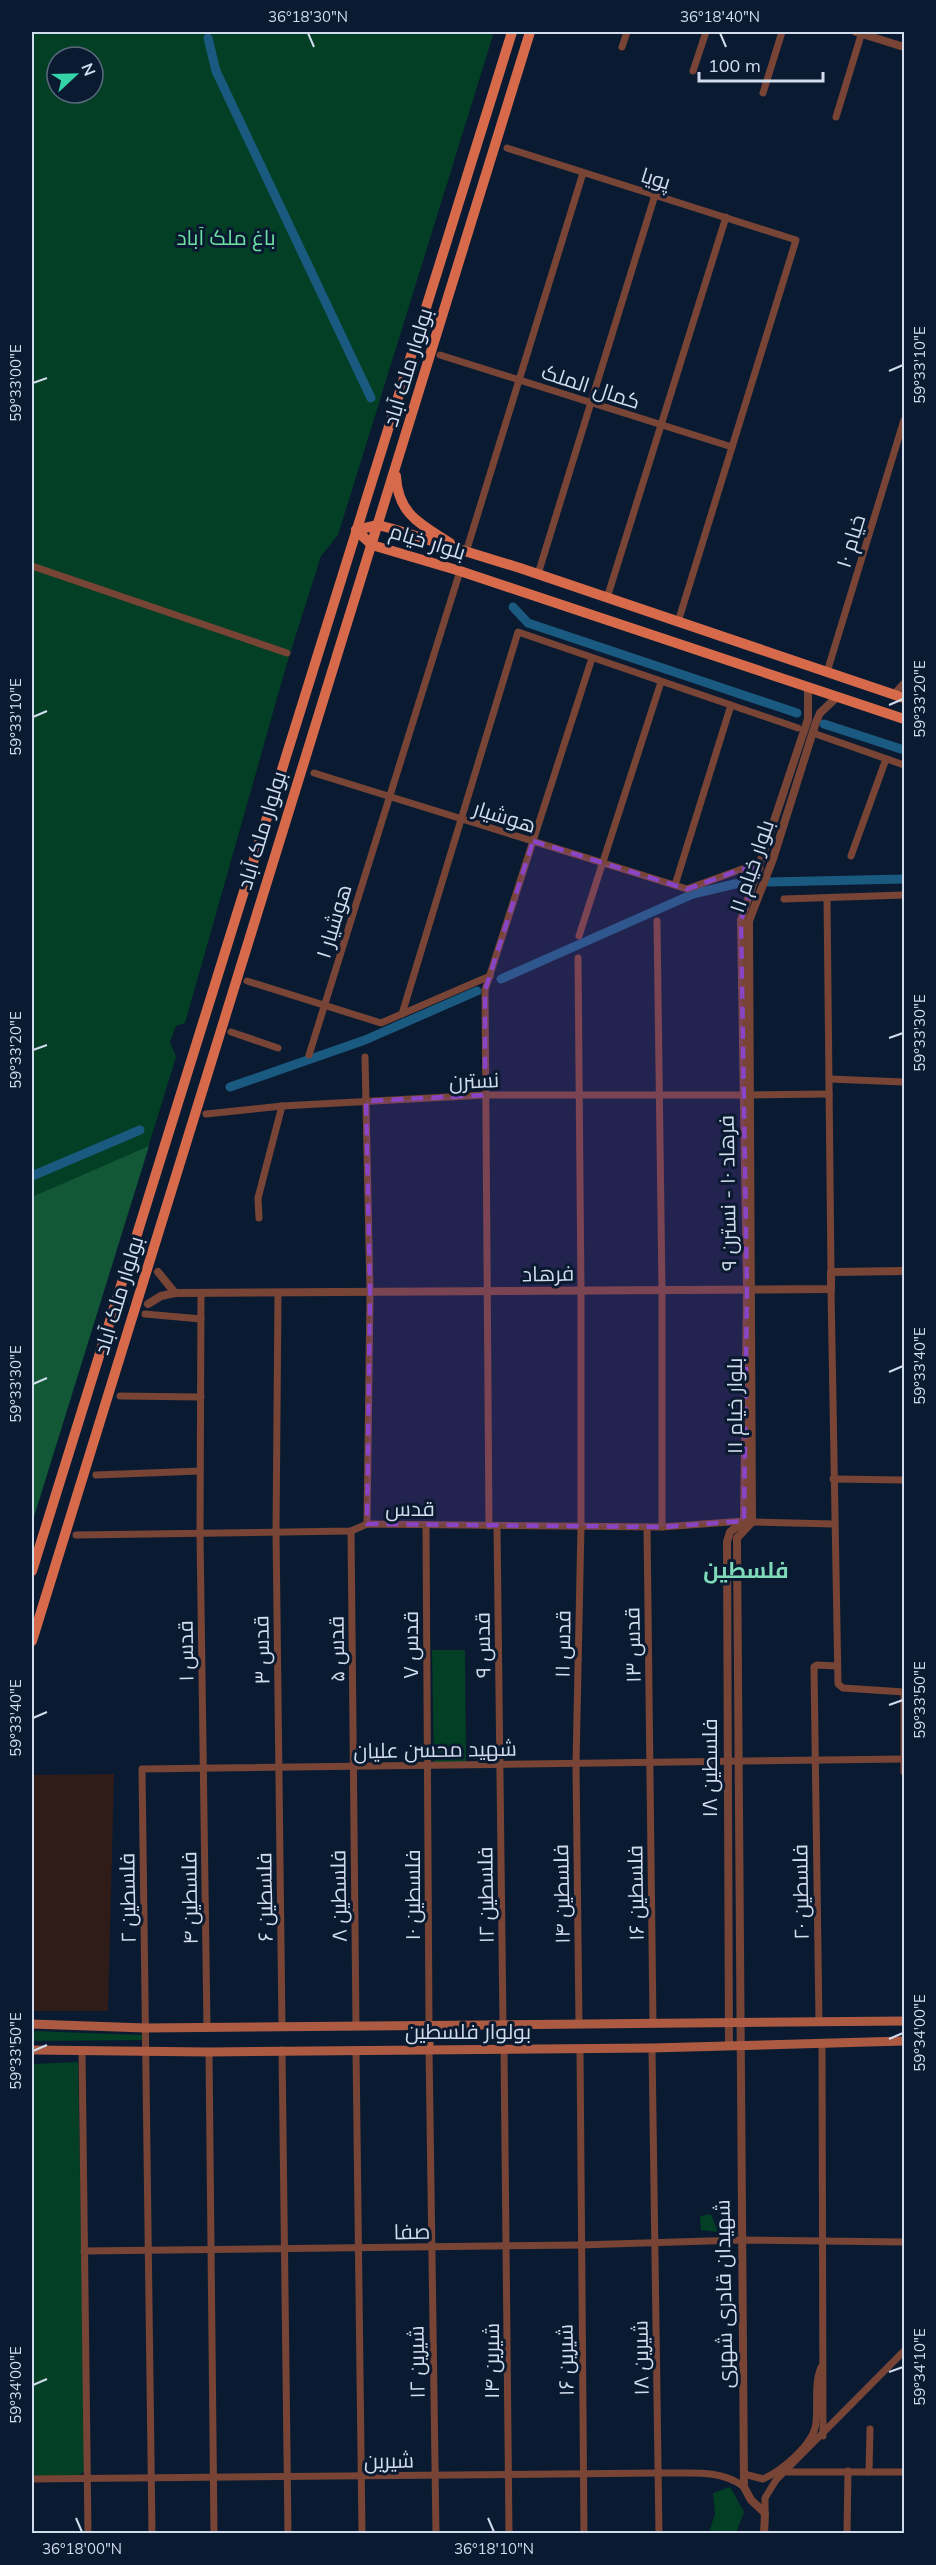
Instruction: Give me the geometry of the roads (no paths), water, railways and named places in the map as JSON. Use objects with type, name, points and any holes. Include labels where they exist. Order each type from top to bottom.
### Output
[{"type":"main road","name":"بولوار ملک آباد","points":[[32,1571],[512,32]]},
{"type":"main road","name":"بولوار ملک آباد","points":[[32,1641],[530,32]]},
{"type":"main road","points":[[396,469],[397,489],[402,504],[414,519],[463,551]]},
{"type":"main road","name":"بلوار خیام","points":[[356,530],[378,525],[538,574],[899,696]]},
{"type":"main road","name":"بلوار خیام","points":[[356,530],[372,545],[460,571],[904,719]]},
{"type":"main road","points":[[652,635],[648,623],[659,615]]},
{"type":"main road","name":"بولوار فلسطین","points":[[32,2024],[145,2028],[904,2021]]},
{"type":"main road","points":[[429,2025],[429,2049]]},
{"type":"main road","name":"بولوار فلسطین","points":[[32,2050],[209,2052],[580,2049],[904,2041]]},
{"type":"street","points":[[622,47],[627,32]]},
{"type":"street","points":[[693,71],[706,32]]},
{"type":"street","points":[[763,93],[782,32]]},
{"type":"street","points":[[836,117],[860,32],[904,47]]},
{"type":"street","name":"پویا","points":[[507,148],[796,240],[732,447]]},
{"type":"street","points":[[463,551],[495,458],[583,173]]},
{"type":"street","points":[[538,574],[656,195]]},
{"type":"street","points":[[608,598],[726,218]]},
{"type":"street","name":"کمال الملک","points":[[440,355],[732,447]]},
{"type":"street","name":"خیام ۱۰","points":[[827,672],[904,420]]},
{"type":"street","points":[[678,622],[732,447]]},
{"type":"street","points":[[32,566],[287,652]]},
{"type":"street","name":"هوشیار ۱","points":[[309,1055],[460,571]]},
{"type":"street","points":[[402,1014],[518,632],[802,727]]},
{"type":"street","name":"قدس ۹","points":[[500,1764],[489,1409],[485,990],[592,658]]},
{"type":"street","points":[[579,936],[661,681]]},
{"type":"street","points":[[899,696],[904,683]]},
{"type":"street","points":[[760,868],[802,727],[810,710],[808,687]]},
{"type":"street","name":"بلوار خیام ۱۱","points":[[747,1095],[749,921],[773,859],[820,713],[837,697]]},
{"type":"street","points":[[675,885],[731,705]]},
{"type":"street","points":[[813,733],[904,765]]},
{"type":"street","points":[[851,856],[886,759]]},
{"type":"street","name":"هوشیار","points":[[314,773],[687,889],[742,869],[760,868]]},
{"type":"street","name":"بلوار خیام ۱۱","points":[[747,1095],[741,920],[760,868]]},
{"type":"street","points":[[784,899],[904,895]]},
{"type":"street","points":[[827,898],[833,1524],[838,1684],[843,1688],[904,1692],[904,1772]]},
{"type":"street","points":[[657,921],[662,1290],[662,1527]]},
{"type":"street","name":"قدس ۱۱","points":[[576,1764],[581,1526],[579,958]]},
{"type":"street","points":[[247,981],[381,1023],[489,976]]},
{"type":"street","points":[[231,1032],[278,1048]]},
{"type":"street","points":[[364,1058],[370,1293],[367,1524]]},
{"type":"street","points":[[829,1079],[904,1082]]},
{"type":"street","name":"نسترن","points":[[206,1114],[282,1106],[485,1095],[829,1094]]},
{"type":"street","name":"فرهاد ۱۰ - نسترن ۹","points":[[747,1095],[750,1290]]},
{"type":"street","points":[[259,1218],[258,1198],[282,1106]]},
{"type":"street","points":[[831,1272],[904,1271]]},
{"type":"street","points":[[148,1304],[161,1296],[175,1293],[158,1272]]},
{"type":"street","name":"فرهاد","points":[[175,1293],[831,1289]]},
{"type":"street","name":"بلوار خیام ۱۱","points":[[748,1522],[750,1290]]},
{"type":"street","name":"قدس ۱","points":[[201,1294],[200,1534],[203,1768]]},
{"type":"street","name":"قدس ۳","points":[[278,1294],[276,1532],[279,1767]]},
{"type":"street","points":[[145,1314],[201,1319]]},
{"type":"street","points":[[120,1396],[201,1397]]},
{"type":"street","points":[[96,1475],[200,1471]]},
{"type":"street","points":[[833,1479],[904,1480]]},
{"type":"street","name":"قدس","points":[[76,1534],[351,1531],[367,1524],[662,1527],[748,1522],[833,1524]]},
{"type":"street","name":"فلسطین ۱۸","points":[[734,2046],[729,2022],[727,1542],[730,1532],[748,1522]]},
{"type":"street","name":"فلسطین ۱۸","points":[[734,2046],[739,2022],[736,1538],[748,1522]]},
{"type":"street","name":"قدس ۷","points":[[426,1525],[428,1765]]},
{"type":"street","name":"قدس ۱۳","points":[[647,1527],[650,1762]]},
{"type":"street","name":"قدس ۵","points":[[351,1531],[353,1766]]},
{"type":"street","name":"فلسطین ۲۰","points":[[819,2022],[814,1667],[817,1665],[837,1666]]},
{"type":"street","name":"شهید محسن علیان","points":[[142,1769],[904,1759]]},
{"type":"street","name":"فلسطین ۱۶","points":[[650,1762],[653,2024]]},
{"type":"street","name":"فلسطین ۱۲","points":[[500,1764],[503,2025]]},
{"type":"street","name":"فلسطین ۱۴","points":[[576,1764],[579,2024]]},
{"type":"street","name":"فلسطین ۱۰","points":[[428,1765],[429,2025]]},
{"type":"street","name":"فلسطین ۸","points":[[353,1766],[356,2025]]},
{"type":"street","name":"فلسطین ۶","points":[[279,1767],[282,2026]]},
{"type":"street","name":"فلسطین ۴","points":[[203,1768],[207,2027]]},
{"type":"street","name":"فلسطین ۲","points":[[142,1769],[152,2534]]},
{"type":"street","points":[[822,2044],[823,2436]]},
{"type":"street","name":"شهیدان قادری شهری","points":[[734,2046],[744,2487]]},
{"type":"street","name":"شیرین ۱۸","points":[[652,2048],[659,2534]]},
{"type":"street","name":"شیرین ۱۲","points":[[429,2049],[436,2534]]},
{"type":"street","name":"شیرین ۱۴","points":[[504,2049],[509,2534]]},
{"type":"street","name":"شیرین ۱۶","points":[[580,2049],[584,2534]]},
{"type":"street","points":[[82,2050],[88,2534]]},
{"type":"street","points":[[282,2050],[288,2534]]},
{"type":"street","points":[[356,2050],[362,2534]]},
{"type":"street","points":[[209,2052],[214,2534]]},
{"type":"street","name":"صفا","points":[[84,2252],[580,2245],[740,2240],[904,2241]]},
{"type":"street","points":[[764,2534],[765,2498],[785,2472],[904,2353]]},
{"type":"street","points":[[744,2474],[763,2479],[772,2475],[807,2442],[816,2426],[818,2376],[824,2361]]},
{"type":"street","points":[[869,2472],[870,2429]]},
{"type":"street","points":[[847,2534],[848,2471]]},
{"type":"street","points":[[785,2472],[904,2472]]},
{"type":"street","name":"شیرین","points":[[32,2480],[658,2473],[716,2474],[733,2478],[744,2487]]},
{"type":"street","points":[[744,2487],[751,2500],[765,2513]]},
{"type":"waterway","points":[[208,38],[216,71],[371,398]]},
{"type":"waterway","points":[[513,607],[528,623],[797,713]]},
{"type":"waterway","points":[[824,724],[904,750]]},
{"type":"waterway","points":[[769,882],[904,879]]},
{"type":"waterway","points":[[501,979],[693,894],[739,883]]},
{"type":"waterway","points":[[230,1087],[365,1040],[477,991]]},
{"type":"waterway","points":[[32,1176],[140,1130]]},
{"type":"district","name":"فلسطین","points":[[746,1570]]},
{"type":"park label","name":"باغ ملک آباد","points":[[226,237]]}]
